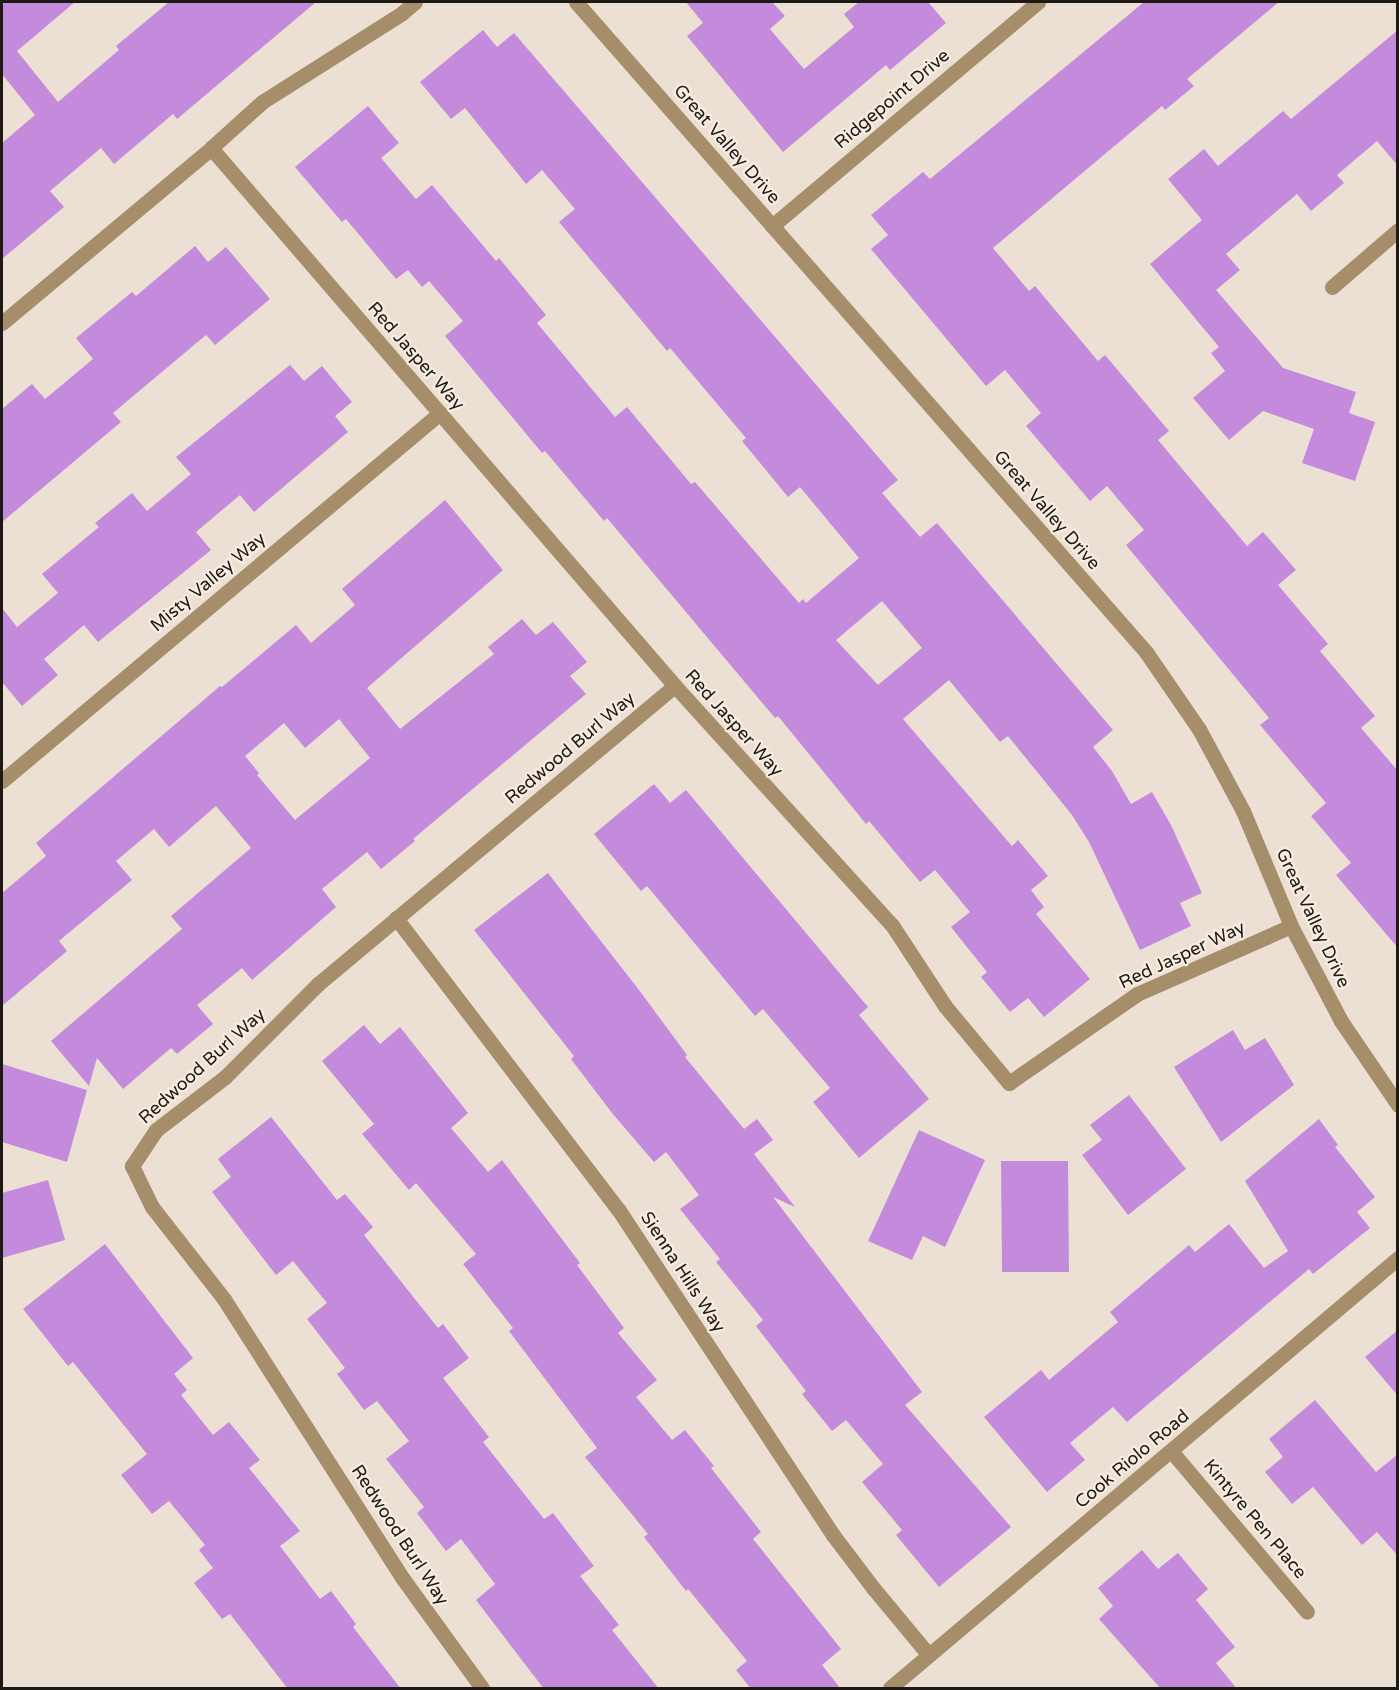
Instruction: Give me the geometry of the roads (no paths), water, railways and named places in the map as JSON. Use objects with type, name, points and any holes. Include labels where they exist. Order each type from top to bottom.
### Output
[{"type":"street","points":[[2,322],[211,148],[262,102],[402,13],[415,2]]},
{"type":"street","name":"Great Valley Drive","points":[[576,2],[1146,652],[1199,729],[1244,811],[1291,926],[1341,1022],[1398,1105]]},
{"type":"street","name":"Ridgepoint Drive","points":[[772,226],[1038,2]]},
{"type":"street","name":"Red Jasper Way","points":[[211,148],[675,686],[892,925],[945,1006],[1009,1083],[1137,994],[1291,926]]},
{"type":"street","points":[[1332,287],[1398,230]]},
{"type":"street","name":"Misty Valley Way","points":[[2,781],[440,413]]},
{"type":"street","name":"Redwood Burl Way","points":[[482,1689],[403,1579],[224,1299],[152,1207],[132,1166],[156,1130],[225,1077],[318,984],[675,686]]},
{"type":"street","name":"Sienna Hills Way","points":[[396,918],[618,1209],[833,1534],[874,1590],[928,1654]]},
{"type":"street","name":"Cook Riolo Road","points":[[890,1689],[928,1654],[1172,1452],[1398,1258]]},
{"type":"street","name":"Kintyre Pen Place","points":[[1172,1452],[1307,1612]]}]
